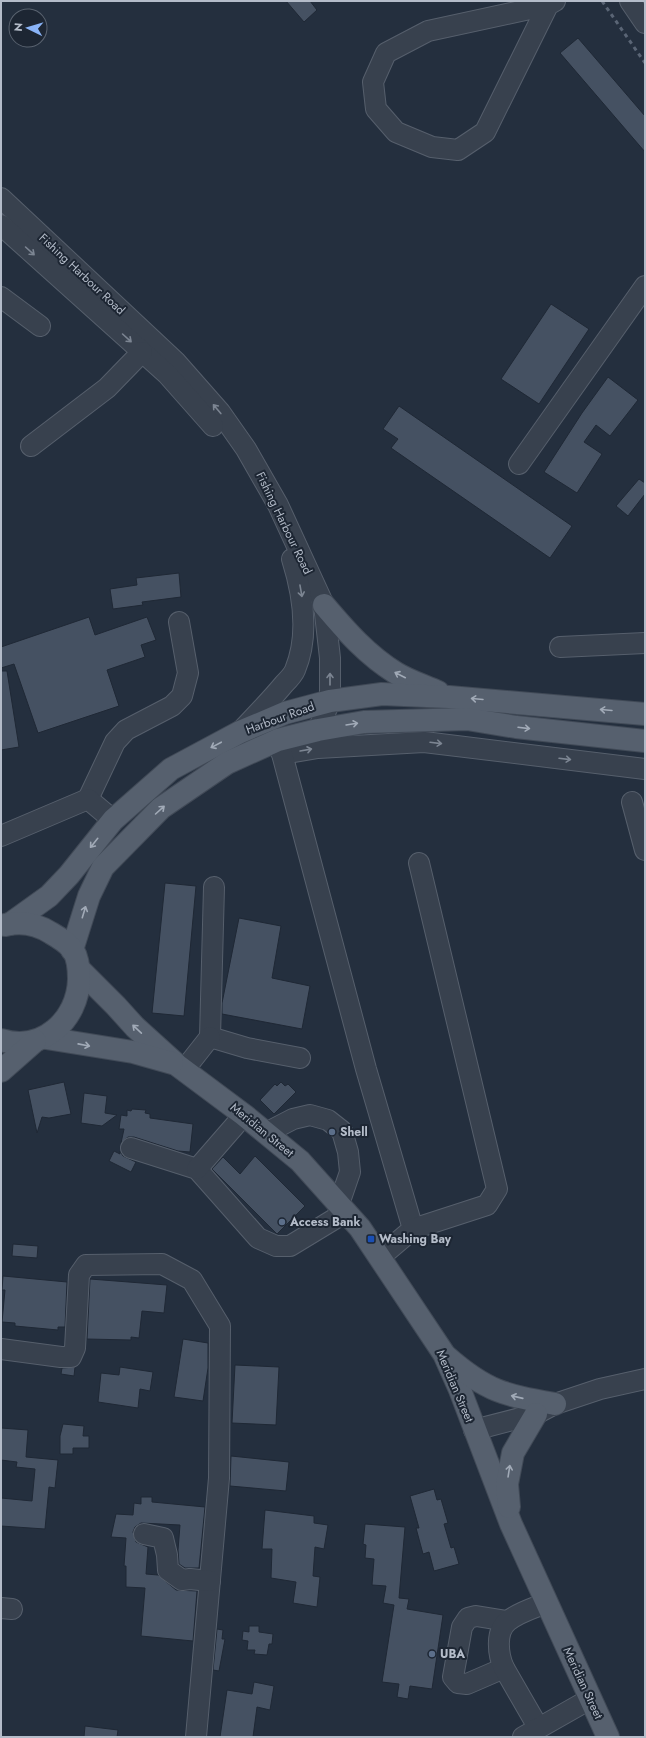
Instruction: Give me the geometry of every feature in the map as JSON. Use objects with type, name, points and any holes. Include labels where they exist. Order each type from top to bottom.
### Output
[{"type":"main road","points":[[324,605],[348,634],[364,650],[392,670],[449,697]]},
{"type":"main road","name":"Harbour Road","points":[[5,925],[49,896],[69,875],[113,820],[171,768],[240,732],[285,713],[330,701],[382,694],[449,697],[645,714]]},
{"type":"main road","name":"Harbour Road","points":[[1,1071],[67,1019],[74,1008],[78,995],[76,959],[88,896],[103,867],[166,804],[227,763],[280,747],[318,730],[364,722],[467,719],[516,727],[645,741]]},
{"type":"main road","name":"Meridian Street","points":[[5,925],[27,923],[43,928],[76,959],[135,1027],[181,1068],[244,1115],[300,1161],[360,1228],[444,1354],[511,1524],[608,1737]]},
{"type":"main road","name":"Meridian Street","points":[[1,1040],[19,1043],[40,1039],[133,1052],[181,1068]]},
{"type":"main road","points":[[444,1354],[468,1375],[496,1391],[546,1409],[513,1453],[507,1484],[511,1524]]},
{"type":"street","points":[[630,1],[645,23]]},
{"type":"street","points":[[551,3],[485,132],[458,150],[432,147],[396,132],[376,109],[373,82],[386,53],[428,31],[551,3]]},
{"type":"street","name":"Fishing Harbour Road","points":[[1,198],[176,362],[220,412],[246,449],[278,505],[324,605],[330,658],[330,701],[318,730]]},
{"type":"street","points":[[2,228],[24,220]]},
{"type":"street","name":"Fishing Harbour Road","points":[[2,228],[167,374],[193,402],[236,454],[269,506],[286,543],[299,580],[304,624],[302,644],[295,671],[240,732]]},
{"type":"street","points":[[519,464],[645,286]]},
{"type":"street","points":[[1,297],[40,326]]},
{"type":"street","points":[[31,446],[102,392],[142,352]]},
{"type":"street","points":[[1,836],[88,799],[115,742],[126,730],[172,706],[182,696],[188,673],[179,622]]},
{"type":"street","points":[[560,647],[645,643]]},
{"type":"street","points":[[413,1229],[366,1069],[280,747],[318,748],[424,742],[645,770]]},
{"type":"street","points":[[88,799],[113,820]]},
{"type":"street","points":[[632,802],[645,850]]},
{"type":"street","points":[[380,1257],[413,1229],[487,1205],[497,1189],[419,863]]},
{"type":"street","points":[[181,1068],[210,1037],[214,887]]},
{"type":"street","points":[[210,1037],[247,1048],[300,1058]]},
{"type":"street","points":[[197,1169],[244,1115]]},
{"type":"street","points":[[131,1148],[197,1169],[258,1238],[276,1246],[290,1246],[342,1208],[350,1172],[348,1152],[342,1131],[328,1120],[310,1115],[293,1119],[266,1133]]},
{"type":"street","points":[[1,1349],[72,1357],[75,1348],[79,1275],[86,1265],[162,1264],[192,1280],[220,1326],[219,1478],[196,1737]]},
{"type":"street","points":[[474,1430],[546,1409],[600,1389],[645,1379]]},
{"type":"street","points":[[144,1534],[163,1538],[168,1555],[168,1570],[182,1580],[210,1580]]},
{"type":"street","points":[[504,1668],[467,1684],[458,1684],[453,1676],[462,1627],[468,1618],[476,1616],[507,1621],[546,1603]]},
{"type":"street","points":[[507,1621],[501,1632],[499,1659],[530,1732],[590,1699]]},
{"type":"building","points":[[286,1],[310,1],[317,10],[304,22]]},
{"type":"building","points":[[578,38],[645,116],[645,152],[560,53]]},
{"type":"building","points":[[551,304],[589,329],[539,404],[501,379]]},
{"type":"building","points":[[608,377],[638,400],[610,436],[596,425],[584,442],[602,454],[577,493],[544,472],[582,413]]},
{"type":"building","points":[[399,406],[572,526],[550,558],[391,448],[398,439],[383,429]]},
{"type":"building","points":[[639,479],[645,483],[645,494],[628,516],[616,506]]},
{"type":"building","points":[[179,573],[181,597],[142,602],[143,605],[113,609],[110,589],[137,585],[136,578]]},
{"type":"building","points":[[89,617],[95,635],[147,617],[156,640],[141,645],[145,657],[107,670],[119,706],[38,733],[14,664],[1,668],[1,647]]},
{"type":"building","points":[[1,671],[7,671],[19,747],[1,750]]},
{"type":"building","points":[[165,883],[196,886],[184,1016],[152,1013]]},
{"type":"building","points":[[239,918],[281,926],[272,978],[310,986],[302,1029],[222,1014],[222,1003]]},
{"type":"building","points":[[64,1082],[71,1114],[49,1118],[42,1117],[37,1133],[28,1090]]},
{"type":"building","points":[[281,1082],[285,1086],[288,1084],[296,1092],[274,1114],[260,1100],[275,1084],[277,1086]]},
{"type":"building","points":[[84,1093],[107,1096],[105,1113],[117,1115],[102,1126],[81,1123]]},
{"type":"building","points":[[132,1109],[146,1110],[145,1113],[150,1114],[150,1118],[193,1124],[190,1152],[178,1151],[134,1137],[128,1137],[121,1143],[124,1129],[119,1129],[121,1115],[127,1116],[127,1110],[131,1111]]},
{"type":"building","points":[[114,1151],[120,1154],[120,1151],[123,1156],[136,1162],[131,1172],[109,1161]]},
{"type":"building","points":[[255,1156],[305,1206],[277,1234],[212,1169],[223,1157],[240,1174]]},
{"type":"building","points":[[13,1244],[38,1246],[37,1258],[12,1256]]},
{"type":"building","points":[[3,1276],[67,1282],[65,1327],[58,1327],[58,1330],[15,1326],[15,1323],[2,1322],[5,1290],[2,1290]]},
{"type":"building","points":[[90,1279],[167,1285],[164,1313],[142,1311],[139,1338],[131,1337],[131,1340],[87,1339]]},
{"type":"building","points":[[183,1339],[208,1343],[208,1368],[203,1401],[174,1397]]},
{"type":"building","points":[[235,1365],[279,1367],[276,1425],[232,1423]]},
{"type":"building","points":[[75,1367],[74,1376],[61,1374],[62,1368]]},
{"type":"building","points":[[120,1367],[153,1372],[150,1391],[140,1389],[138,1408],[98,1402],[101,1373],[119,1375]]},
{"type":"building","points":[[63,1424],[84,1426],[83,1436],[89,1436],[89,1448],[73,1448],[73,1454],[60,1454],[60,1436]]},
{"type":"building","points":[[1,1428],[28,1430],[26,1457],[58,1460],[55,1488],[49,1487],[45,1529],[1,1526],[1,1498],[32,1501],[35,1469],[16,1467],[17,1462],[1,1460]]},
{"type":"building","points":[[231,1456],[289,1462],[286,1491],[230,1486]]},
{"type":"building","points":[[434,1489],[437,1500],[441,1499],[448,1523],[444,1524],[451,1548],[454,1547],[459,1564],[434,1571],[429,1552],[423,1554],[416,1528],[419,1528],[410,1496]]},
{"type":"building","points":[[141,1497],[152,1497],[152,1502],[205,1507],[199,1568],[185,1568],[179,1564],[178,1550],[180,1525],[141,1523],[135,1527],[133,1532],[136,1542],[148,1547],[146,1574],[158,1575],[176,1590],[197,1591],[193,1641],[141,1636],[145,1588],[126,1587],[126,1566],[124,1566],[126,1538],[111,1537],[116,1514],[133,1515],[134,1503],[141,1504]]},
{"type":"building","points":[[265,1510],[314,1516],[314,1523],[328,1525],[324,1549],[315,1547],[313,1576],[320,1577],[317,1607],[293,1603],[296,1582],[271,1578],[272,1549],[262,1549]]},
{"type":"building","points":[[365,1524],[405,1527],[399,1598],[409,1599],[407,1609],[443,1615],[432,1689],[410,1686],[408,1699],[397,1697],[399,1684],[382,1682],[394,1605],[383,1603],[386,1586],[372,1585],[374,1559],[365,1558],[366,1545],[363,1544]]},
{"type":"building","points":[[249,1626],[259,1626],[259,1632],[273,1634],[272,1644],[269,1644],[267,1655],[254,1654],[255,1650],[247,1650],[248,1641],[242,1640],[243,1631],[249,1632]]},
{"type":"building","points":[[217,1629],[223,1630],[222,1639],[225,1639],[219,1671],[213,1670]]},
{"type":"building","points":[[254,1682],[274,1686],[270,1710],[257,1707],[253,1737],[220,1737],[227,1690],[252,1694]]},
{"type":"building","points":[[85,1726],[118,1730],[117,1737],[84,1737]]},
{"type":"railway","points":[[602,1],[645,63]]},
{"type":"place","name":"Shell","points":[[332,1132]]},
{"type":"place","name":"Access Bank","points":[[282,1222]]},
{"type":"place","name":"Washing Bay","points":[[371,1239]]},
{"type":"place","name":"UBA","points":[[432,1654]]}]
